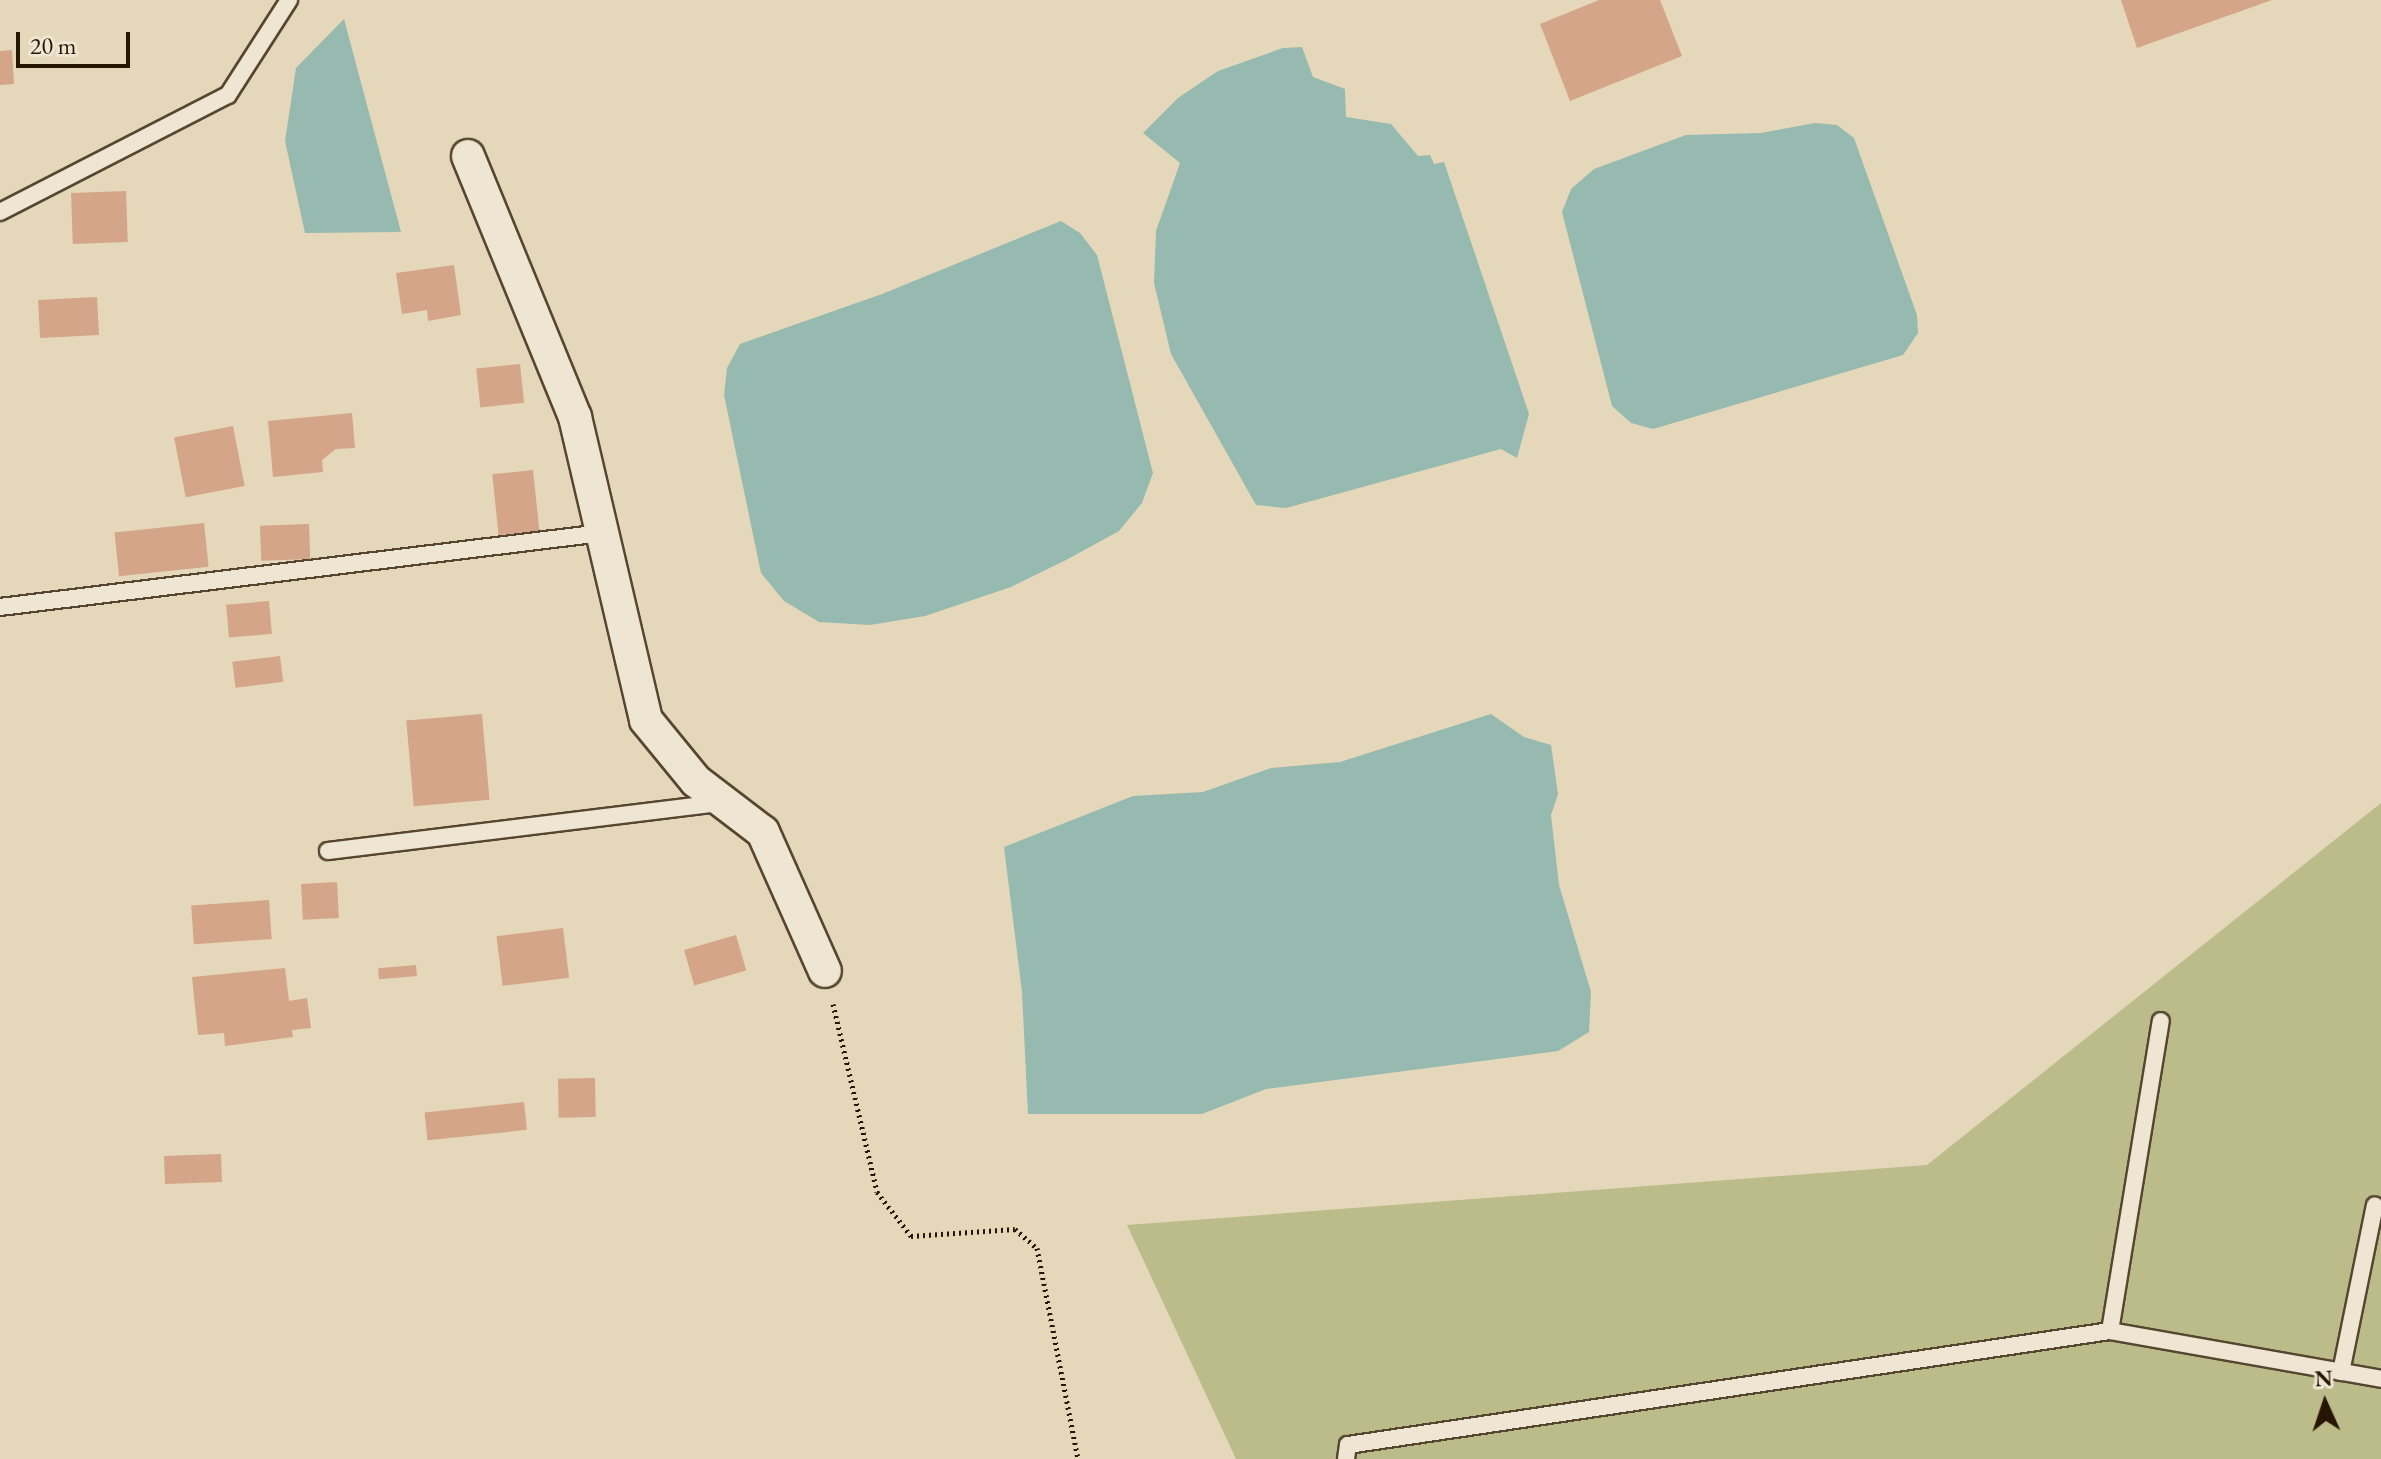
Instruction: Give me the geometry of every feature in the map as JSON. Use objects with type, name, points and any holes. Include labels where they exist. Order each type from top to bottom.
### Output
[{"type":"street","points":[[468,156],[575,417],[646,720],[696,781],[763,832],[825,971]]},
{"type":"lane","points":[[0,212],[228,95],[289,0]]},
{"type":"lane","points":[[0,607],[602,533]]},
{"type":"lane","points":[[328,851],[724,802]]},
{"type":"lane","points":[[2110,1331],[2161,1021]]},
{"type":"lane","points":[[2341,1372],[2375,1205]]},
{"type":"lane","points":[[1346,1459],[1348,1445],[2110,1331],[2381,1379]]},
{"type":"path","points":[[825,971],[877,1192],[911,1236],[1015,1229],[1037,1248],[1078,1459]]},
{"type":"green space","points":[[2381,803],[2381,1459],[1236,1459],[1127,1225],[1927,1165]]},
{"type":"water","points":[[344,19],[401,232],[305,233],[285,141],[296,68]]},
{"type":"water","points":[[1302,47],[1313,77],[1345,89],[1346,117],[1391,124],[1418,156],[1430,155],[1434,164],[1444,162],[1529,414],[1517,458],[1501,449],[1286,508],[1256,505],[1171,354],[1154,283],[1156,231],[1180,163],[1143,133],[1178,98],[1218,71],[1283,48]]},
{"type":"water","points":[[1815,123],[1837,125],[1854,138],[1917,315],[1918,333],[1903,355],[1653,429],[1631,423],[1612,406],[1562,212],[1571,189],[1594,169],[1686,135],[1761,133]]},
{"type":"water","points":[[1061,221],[1080,233],[1097,255],[1153,473],[1142,503],[1119,531],[1068,559],[1011,587],[925,616],[870,625],[819,622],[784,601],[761,573],[724,395],[727,368],[740,344],[882,294]]},
{"type":"water","points":[[1491,714],[1524,737],[1551,745],[1558,794],[1551,815],[1559,885],[1591,992],[1589,1032],[1558,1051],[1266,1089],[1202,1114],[1028,1114],[1022,992],[1004,847],[1133,796],[1203,792],[1271,768],[1340,762]]},
{"type":"building","points":[[1599,0],[1660,0],[1682,56],[1570,101],[1540,24]]},
{"type":"building","points":[[2121,0],[2272,0],[2137,48]]},
{"type":"building","points":[[12,50],[14,84],[0,85],[0,51]]},
{"type":"building","points":[[126,191],[128,242],[73,244],[71,193]]},
{"type":"building","points":[[454,265],[461,315],[428,321],[427,310],[402,314],[396,273]]},
{"type":"building","points":[[97,297],[99,335],[40,338],[38,300]]},
{"type":"building","points":[[520,364],[524,403],[480,407],[476,369]]},
{"type":"building","points":[[352,413],[355,448],[336,449],[322,460],[323,472],[273,477],[268,421]]},
{"type":"building","points":[[233,426],[245,486],[186,497],[174,437]]},
{"type":"building","points":[[533,470],[539,531],[499,535],[492,474]]},
{"type":"building","points":[[204,523],[209,567],[119,576],[114,532]]},
{"type":"building","points":[[309,524],[310,559],[261,561],[260,526]]},
{"type":"building","points":[[269,601],[272,634],[229,638],[226,605]]},
{"type":"building","points":[[280,656],[283,682],[236,688],[232,662]]},
{"type":"building","points":[[482,714],[489,800],[414,806],[406,721]]},
{"type":"building","points":[[337,882],[339,918],[303,920],[301,884]]},
{"type":"building","points":[[269,900],[272,939],[194,944],[191,905]]},
{"type":"building","points":[[563,928],[569,978],[503,986],[496,936]]},
{"type":"building","points":[[736,935],[746,971],[694,985],[684,950]]},
{"type":"building","points":[[416,965],[417,976],[379,979],[378,968]]},
{"type":"building","points":[[285,968],[289,1001],[307,998],[311,1028],[292,1030],[293,1037],[225,1046],[224,1033],[198,1035],[192,977]]},
{"type":"building","points":[[595,1078],[596,1117],[559,1118],[558,1079]]},
{"type":"building","points":[[524,1102],[527,1130],[427,1140],[425,1112]]},
{"type":"building","points":[[221,1154],[222,1182],[165,1184],[164,1156]]}]
